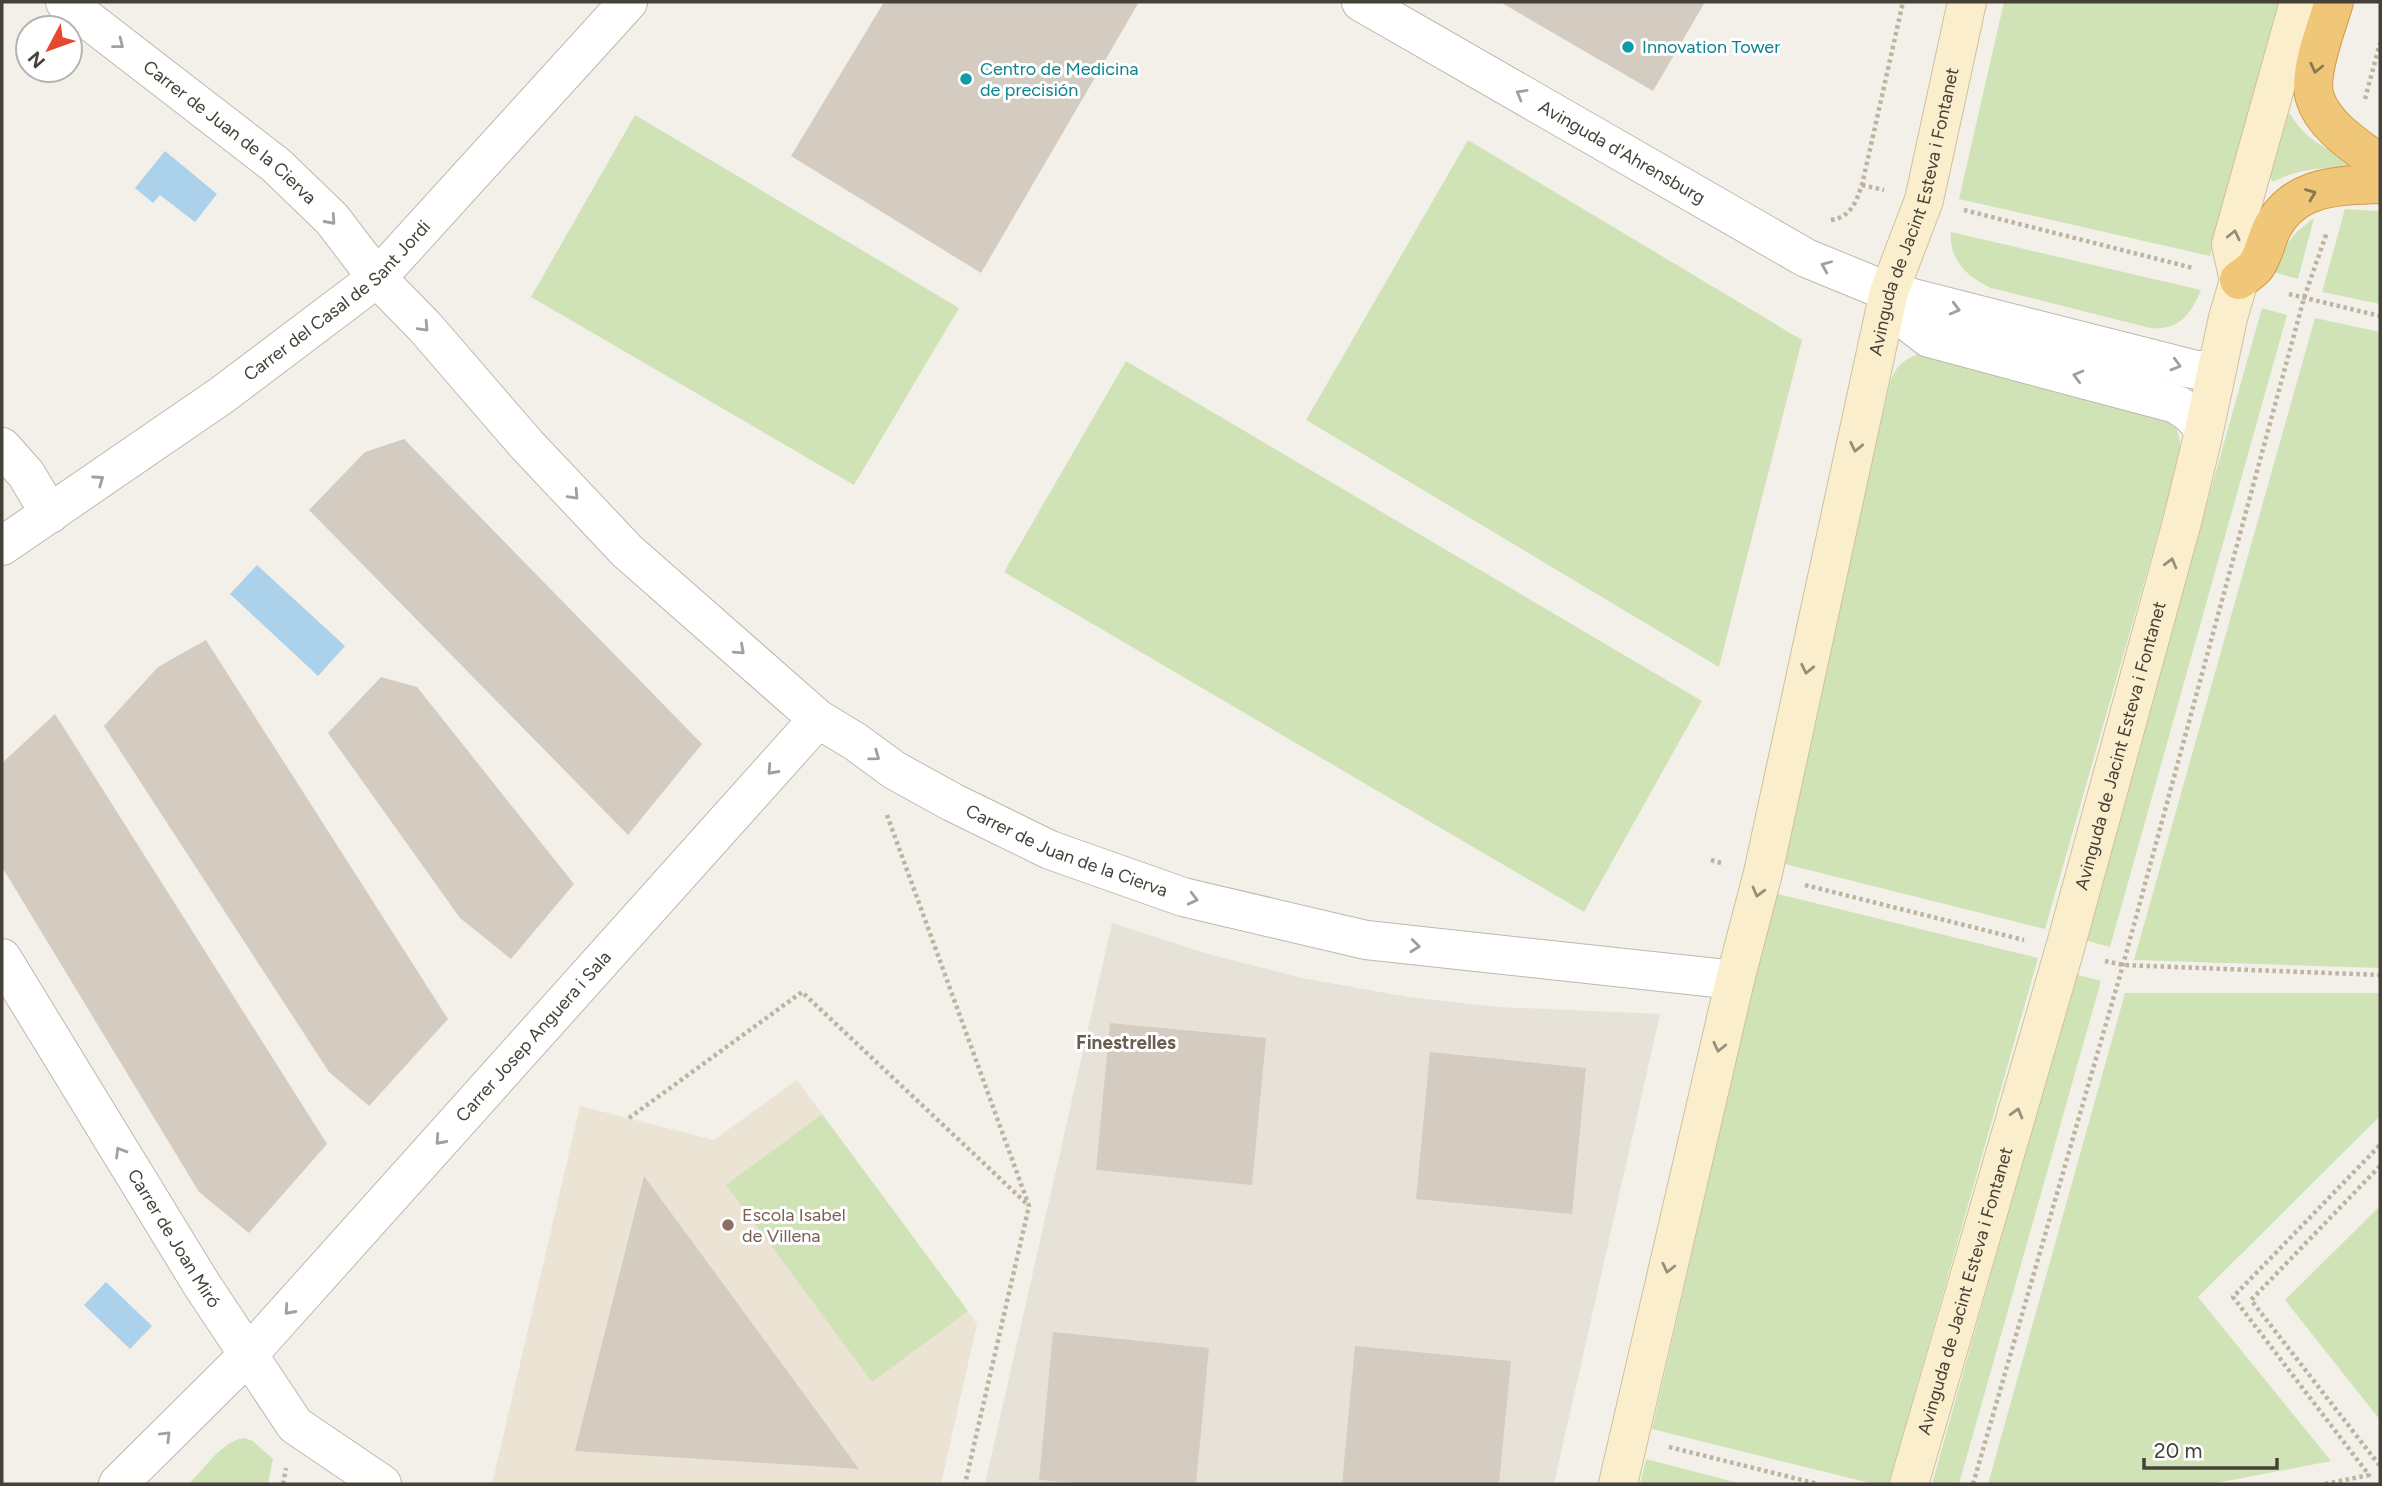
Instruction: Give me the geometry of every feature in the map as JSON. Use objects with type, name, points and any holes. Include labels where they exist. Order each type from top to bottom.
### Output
[{"type":"highway","points":[[2334,2],[2314,76],[2314,97],[2324,115],[2343,135],[2380,164]]},
{"type":"highway","points":[[2239,280],[2257,265],[2270,232],[2287,206],[2324,189],[2380,184]]},
{"type":"street","name":"Carrer de Juan de la Cierva","points":[[65,2],[276,165],[332,219],[377,278],[425,327],[527,445],[627,551],[818,719],[894,770],[1050,850],[1183,897],[1366,940],[1735,980]]},
{"type":"street","name":"Carrer del Casal de Sant Jordi","points":[[2,546],[222,396],[377,278],[628,2]]},
{"type":"street","name":"Avinguda d'Ahrensburg","points":[[1361,2],[1806,258],[1889,292],[2192,369],[2215,372]]},
{"type":"street","name":"Avinguda de Jacint Esteva i Fontanet","points":[[1618,1484],[1735,980],[1763,873],[1889,292],[1924,200],[1967,2]]},
{"type":"street","name":"Avinguda de Jacint Esteva i Fontanet","points":[[1909,1484],[2065,948],[2182,522],[2215,372],[2239,280],[2231,245],[2299,2]]},
{"type":"street","points":[[1889,292],[1912,325],[1929,338]]},
{"type":"street","points":[[1870,380],[1897,347],[1920,338],[1929,338],[2176,404],[2190,412],[2203,431]]},
{"type":"street","points":[[2,447],[26,474],[50,514]]},
{"type":"street","name":"Carrer Josep Anguera i Sala","points":[[118,1484],[248,1355],[818,719]]},
{"type":"street","name":"Carrer de Joan Miró","points":[[2,958],[202,1285],[295,1425],[382,1484]]},
{"type":"path","points":[[1820,223],[1840,219],[1855,206],[1903,2]]},
{"type":"path","points":[[1862,185],[2380,316]]},
{"type":"path","points":[[1973,1484],[2123,965],[2304,298]]},
{"type":"path","points":[[894,770],[880,795],[1029,1206],[965,1484]]},
{"type":"path","points":[[1801,884],[2028,941]]},
{"type":"path","points":[[2096,958],[2123,965],[2380,975]]},
{"type":"path","points":[[629,1118],[802,992],[1029,1206]]},
{"type":"path","points":[[2325,1484],[2369,1475],[2233,1297],[2380,1145]]},
{"type":"path","points":[[2380,1166],[2251,1300],[2380,1466]]},
{"type":"path","points":[[1661,1445],[1818,1484]]},
{"type":"shaded area","points":[[1112,923],[1208,954],[1302,978],[1408,997],[1498,1007],[1660,1014],[1554,1484],[985,1484]]},
{"type":"shaded area","name":"Escola Isabel de Villena","points":[[797,1080],[977,1324],[941,1484],[492,1484],[580,1106],[714,1140]]},
{"type":"green space","points":[[2004,2],[2281,2],[2210,256],[1959,199]]},
{"type":"green space","points":[[2288,114],[2313,140],[2362,164],[2362,170],[2317,169],[2295,173],[2273,182],[2270,177]]},
{"type":"green space","points":[[635,115],[959,308],[854,485],[531,297]]},
{"type":"green space","points":[[1468,140],[1802,340],[1719,667],[1306,420]]},
{"type":"green space","points":[[2345,209],[2380,211],[2380,304],[2322,292]]},
{"type":"green space","points":[[2314,218],[2298,279],[2273,272],[2289,242]]},
{"type":"green space","points":[[1951,232],[2201,290],[2183,319],[2169,327],[2150,328],[1991,288],[1974,279],[1956,259]]},
{"type":"green space","points":[[2262,308],[2287,315],[2110,947],[2084,940]]},
{"type":"green space","points":[[2315,318],[2380,332],[2380,968],[2134,960]]},
{"type":"green space","points":[[1922,353],[2170,419],[2179,437],[2177,467],[2045,929],[1781,863],[1890,383],[1902,364]]},
{"type":"green space","points":[[1126,361],[1702,701],[1584,912],[1004,572]]},
{"type":"green space","points":[[1774,893],[2038,958],[1889,1484],[1874,1484],[1652,1429]]},
{"type":"green space","points":[[2075,974],[2101,981],[1959,1484],[1932,1484]]},
{"type":"green space","points":[[2125,993],[2380,993],[2380,1116],[2198,1297],[2331,1461],[2211,1484],[1988,1484]]},
{"type":"green space","points":[[822,1114],[968,1311],[872,1382],[726,1185]]},
{"type":"green space","points":[[2380,1206],[2380,1420],[2285,1300]]},
{"type":"green space","points":[[244,1438],[253,1441],[273,1459],[268,1484],[189,1484],[228,1444]]},
{"type":"green space","points":[[1646,1459],[1742,1484],[1640,1484]]},
{"type":"water","points":[[165,151],[217,194],[195,222],[160,195],[153,203],[135,188]]},
{"type":"water","points":[[257,565],[345,646],[318,676],[230,594]]},
{"type":"water","points":[[106,1282],[152,1326],[130,1349],[84,1305]]},
{"type":"building","name":"Centro de Medicina de precisión","points":[[884,2],[1139,2],[981,273],[791,156]]},
{"type":"building","name":"Innovation Tower","points":[[1500,2],[1705,2],[1653,91]]},
{"type":"building","points":[[404,439],[702,744],[628,835],[309,510],[365,452]]},
{"type":"building","points":[[206,640],[448,1019],[369,1106],[329,1072],[104,726],[158,667]]},
{"type":"building","points":[[381,677],[417,687],[574,884],[511,959],[460,918],[328,733]]},
{"type":"building","points":[[55,714],[327,1144],[249,1233],[199,1192],[2,867],[2,763]]},
{"type":"building","points":[[1110,1023],[1266,1038],[1252,1185],[1096,1170]]},
{"type":"building","points":[[1430,1052],[1586,1068],[1572,1214],[1416,1199]]},
{"type":"building","points":[[644,1176],[859,1469],[575,1451]]},
{"type":"building","points":[[1053,1332],[1209,1348],[1196,1484],[1087,1484],[1039,1480]]},
{"type":"building","points":[[1355,1346],[1511,1361],[1499,1484],[1342,1484]]},
{"type":"place","name":"Innovation Tower","points":[[1628,47]]},
{"type":"place","name":"Centro de Medicina de precisión","points":[[966,79]]},
{"type":"place","name":"Escola Isabel de Villena","points":[[728,1225]]},
{"type":"district","name":"Finestrelles","points":[[1126,1042]]}]
